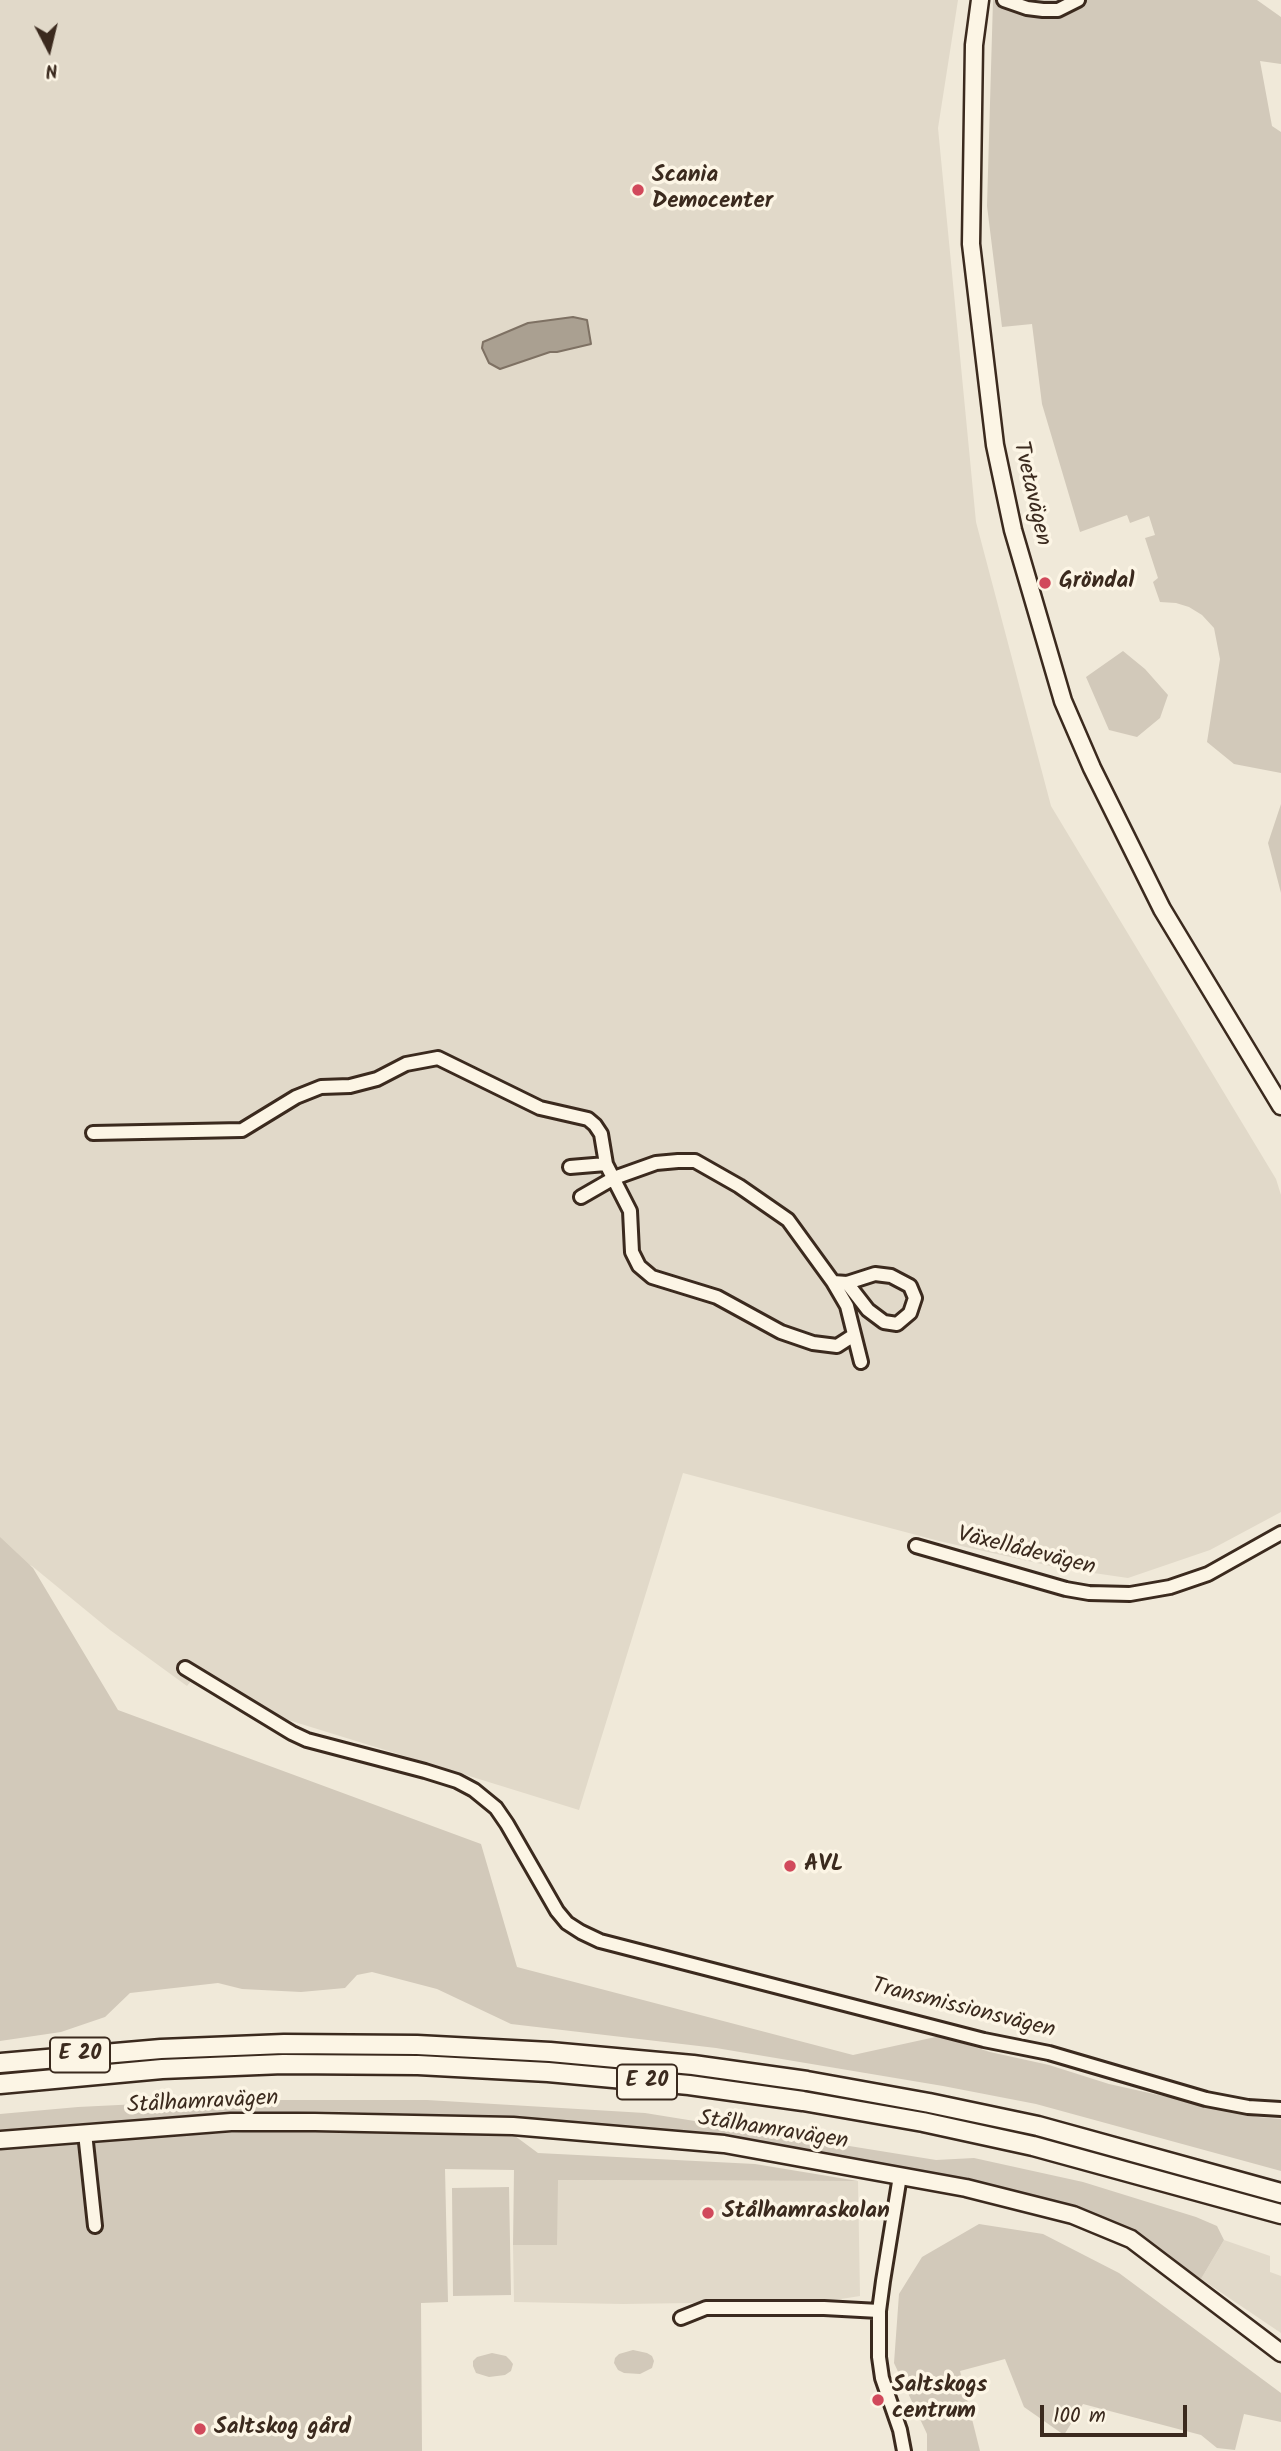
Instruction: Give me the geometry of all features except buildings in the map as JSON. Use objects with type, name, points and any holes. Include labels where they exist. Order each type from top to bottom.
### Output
[{"type":"highway","name":"E 20","points":[[0,2063],[161,2049],[284,2044],[550,2052],[693,2065],[847,2088],[1038,2126],[1281,2193]]},
{"type":"highway","name":"E 20","points":[[0,2084],[162,2069],[297,2064],[418,2065],[548,2072],[689,2085],[923,2122],[1033,2146],[1281,2214]]},
{"type":"main road","name":"Tvetavägen","points":[[980,0],[974,45],[971,244],[995,445],[1013,530],[1063,701],[1092,768],[1162,909],[1281,1107]]},
{"type":"main road","name":"Stålhamravägen","points":[[0,2140],[230,2122],[513,2126],[724,2144],[966,2188],[1073,2215],[1130,2239],[1281,2353]]},
{"type":"street","points":[[1003,0],[1044,10],[1058,10],[1078,0]]},
{"type":"street","points":[[93,1133],[242,1130],[296,1097],[321,1087],[350,1086],[377,1079],[406,1063],[438,1058],[540,1108],[588,1119],[601,1134],[606,1164],[630,1211],[632,1252],[639,1266],[652,1277],[717,1297],[781,1332],[813,1343],[837,1346],[854,1335]]},
{"type":"street","points":[[581,1197],[614,1178],[656,1163],[695,1161],[739,1186],[788,1220],[840,1282],[884,1322],[897,1324],[910,1313],[915,1298],[910,1286],[891,1276],[876,1274],[840,1282]]},
{"type":"street","points":[[570,1167],[606,1164]]},
{"type":"street","points":[[840,1282],[861,1362]]},
{"type":"street","name":"Växellådevägen","points":[[916,1546],[1066,1588],[1130,1594],[1170,1587],[1208,1574],[1281,1533]]},
{"type":"street","name":"Transmissionsvägen","points":[[185,1668],[307,1740],[425,1771],[457,1781],[474,1790],[502,1816],[549,1899],[567,1923],[600,1941],[984,2040],[1049,2053],[1206,2099],[1248,2107],[1281,2109]]},
{"type":"street","points":[[85,2133],[95,2226]]},
{"type":"street","points":[[900,2176],[879,2311],[879,2357],[882,2378],[900,2430],[904,2451]]},
{"type":"street","points":[[681,2318],[706,2308],[879,2311]]},
{"type":"shaded area","points":[[0,0],[958,0],[938,128],[976,522],[1051,806],[1276,1179],[1281,1195],[1281,1512],[1210,1550],[1128,1578],[1059,1568],[939,1541],[683,1473],[579,1810],[285,1719],[201,1669],[187,1686],[110,1630],[32,1566],[0,1554]]},
{"type":"shaded area","points":[[993,0],[1257,0],[1281,17],[1281,64],[1260,61],[1272,126],[1281,132],[1281,773],[1234,764],[1207,742],[1220,659],[1214,628],[1202,615],[1189,607],[1160,602],[1153,582],[1158,578],[1145,538],[1155,535],[1149,516],[1130,523],[1127,515],[1080,532],[1042,404],[1032,324],[1002,327],[987,206]]},
{"type":"shaded area","points":[[573,317],[587,320],[591,344],[550,352],[500,369],[489,363],[482,348],[483,342],[528,323]]},
{"type":"shaded area","points":[[1123,651],[1145,669],[1168,695],[1160,718],[1137,737],[1109,730],[1086,677]]},
{"type":"shaded area","points":[[1281,804],[1281,893],[1268,843]]},
{"type":"shaded area","points":[[0,1537],[33,1568],[118,1710],[481,1844],[517,1967],[853,2055],[940,2036],[1109,2084],[1258,2117],[1281,2119],[1281,2171],[1036,2104],[943,2086],[716,2048],[511,2024],[437,1989],[372,1972],[357,1975],[345,1988],[301,1992],[242,1989],[218,1983],[130,1993],[105,2017],[61,2032],[0,2041]]},
{"type":"shaded area","points":[[220,2100],[427,2100],[645,2113],[936,2160],[974,2158],[1083,2182],[1196,2217],[1217,2226],[1224,2240],[1201,2279],[1132,2233],[724,2138],[514,2117],[316,2111],[0,2130],[0,2114]]},
{"type":"shaded area","points":[[299,2129],[431,2131],[515,2136],[538,2153],[755,2164],[858,2181],[558,2180],[557,2245],[513,2245],[514,2170],[445,2169],[448,2302],[421,2303],[422,2451],[0,2451],[0,2148]]},
{"type":"shaded area","name":"Stålhamraskolan","points":[[557,2180],[858,2181],[860,2296],[828,2301],[623,2304],[514,2302],[513,2245],[557,2245]]},
{"type":"shaded area","points":[[509,2187],[511,2295],[453,2296],[452,2188]]},
{"type":"shaded area","points":[[979,2224],[1043,2234],[1119,2273],[1281,2393],[1281,2422],[1244,2414],[1235,2450],[1217,2448],[1201,2435],[1083,2404],[1064,2435],[1024,2407],[1005,2359],[960,2371],[980,2451],[927,2451],[927,2434],[894,2363],[899,2294],[922,2257]]},
{"type":"shaded area","points":[[1224,2240],[1270,2256],[1270,2272],[1281,2276],[1281,2333],[1201,2279]]},
{"type":"shaded area","points":[[633,2350],[652,2356],[652,2368],[640,2374],[618,2370],[614,2363],[615,2358]]},
{"type":"shaded area","points":[[492,2353],[506,2356],[513,2364],[511,2371],[505,2375],[489,2377],[476,2373],[473,2361],[477,2357]]},
{"type":"place","name":"Scania Democenter","points":[[638,190]]},
{"type":"place","name":"Gröndal","points":[[1045,583]]},
{"type":"place","name":"AVL","points":[[790,1866]]},
{"type":"place","name":"Stålhamraskolan","points":[[708,2213]]},
{"type":"place","name":"Saltskogs centrum","points":[[878,2400]]},
{"type":"place","name":"Saltskog gård","points":[[200,2429]]}]
